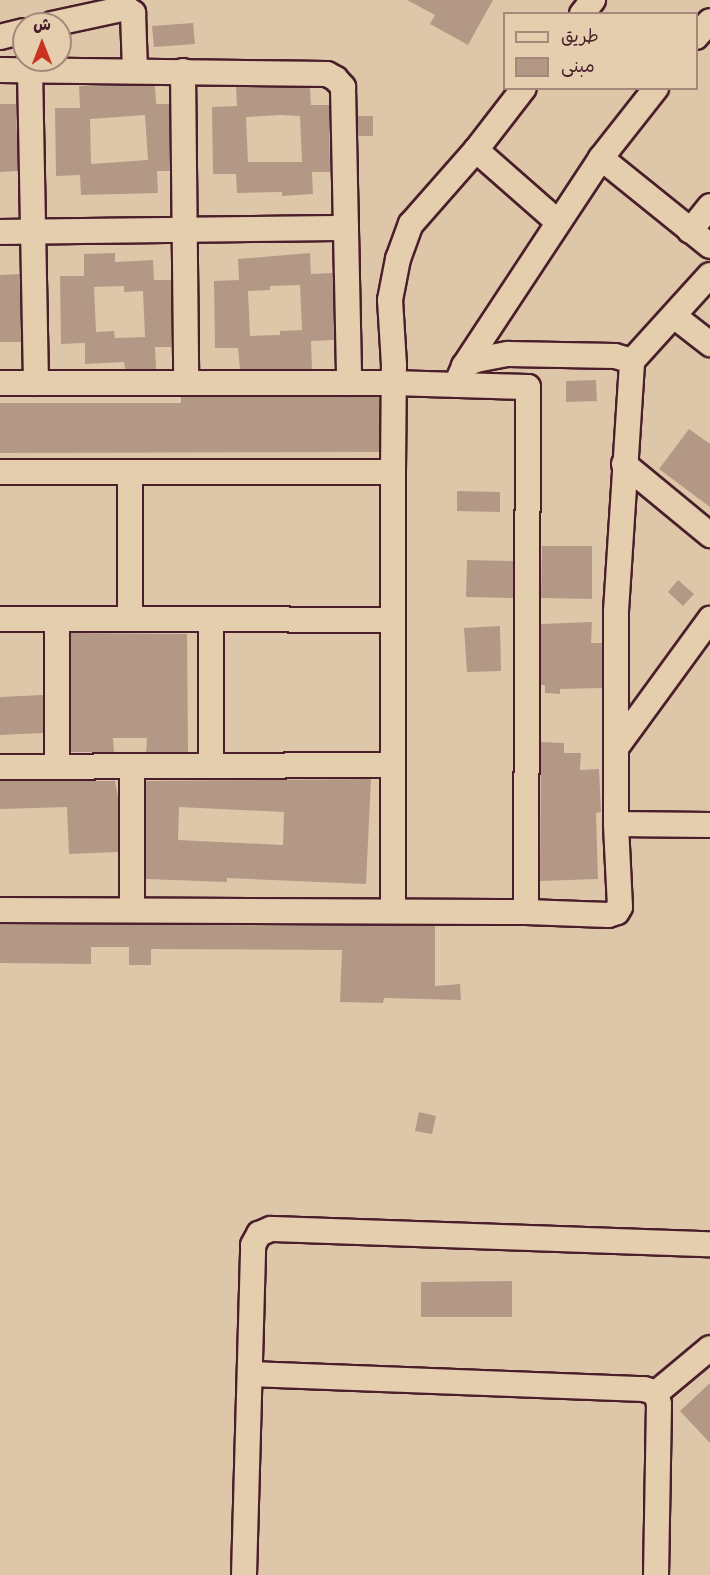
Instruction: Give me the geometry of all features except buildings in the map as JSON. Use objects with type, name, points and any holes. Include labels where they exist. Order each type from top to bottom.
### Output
[{"type":"street","points":[[584,12],[593,0]]},
{"type":"street","points":[[72,19],[118,8],[126,8],[133,13],[135,71]]},
{"type":"street","points":[[698,36],[710,21]]},
{"type":"street","points":[[72,70],[327,74],[336,79],[343,87],[349,383]]},
{"type":"street","points":[[183,71],[186,383]]},
{"type":"street","points":[[30,72],[36,383]]},
{"type":"street","points":[[393,911],[391,620],[393,472],[390,300],[398,259],[411,224],[476,150],[522,90]]},
{"type":"street","points":[[460,376],[601,158],[654,90]]},
{"type":"street","points":[[476,150],[558,222]]},
{"type":"street","points":[[601,158],[710,246]]},
{"type":"street","points":[[690,231],[710,206]]},
{"type":"street","points":[[0,232],[346,228]]},
{"type":"street","points":[[0,910],[526,912],[609,915],[617,912],[620,907],[616,824],[616,611],[632,361],[710,275]]},
{"type":"street","points":[[674,316],[710,344]]},
{"type":"street","points":[[460,376],[476,360],[508,354],[615,356],[632,361]]},
{"type":"street","points":[[0,383],[392,383],[460,376],[528,387],[526,912]]},
{"type":"street","points":[[624,464],[710,535]]},
{"type":"street","points":[[0,472],[393,472]]},
{"type":"street","points":[[130,472],[130,619]]},
{"type":"street","points":[[0,619],[391,620]]},
{"type":"street","points":[[57,619],[57,766]]},
{"type":"street","points":[[616,748],[710,619]]},
{"type":"street","points":[[210,620],[210,766]]},
{"type":"street","points":[[0,767],[393,765]]},
{"type":"street","points":[[132,766],[132,910]]},
{"type":"street","points":[[616,824],[710,825]]},
{"type":"street","points":[[244,1575],[253,1245],[259,1234],[271,1229],[710,1244]]},
{"type":"street","points":[[656,1393],[710,1348]]},
{"type":"street","points":[[250,1374],[644,1389],[656,1393]]},
{"type":"street","points":[[656,1393],[659,1404],[656,1575]]}]
